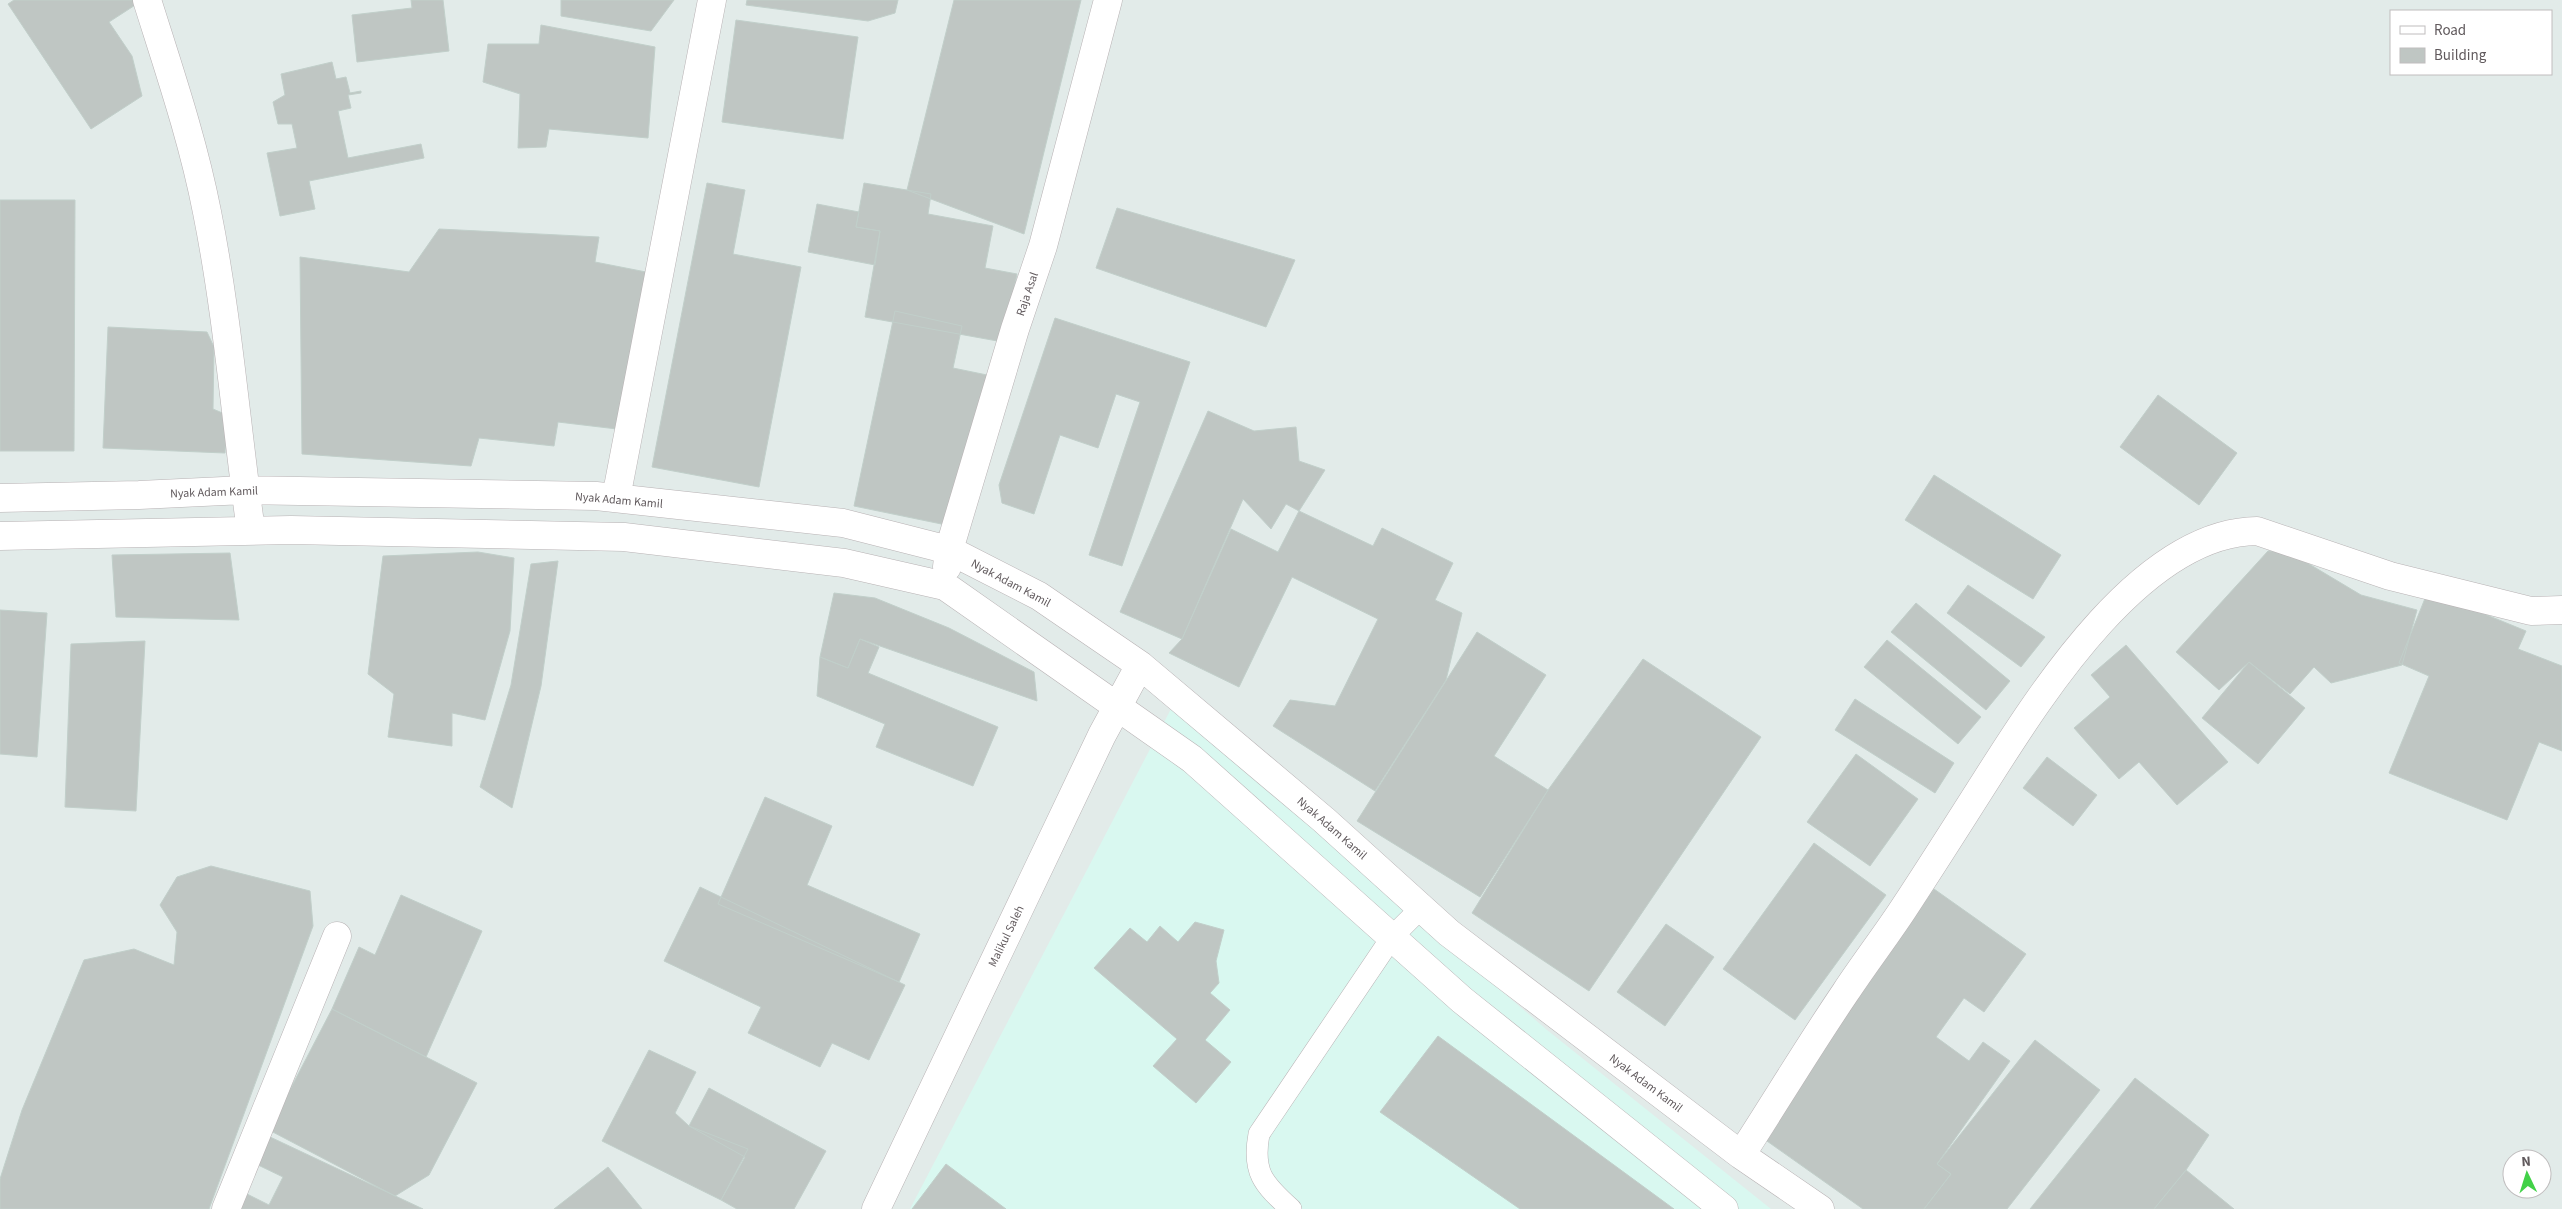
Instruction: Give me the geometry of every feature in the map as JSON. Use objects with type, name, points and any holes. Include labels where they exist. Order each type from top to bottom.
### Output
[{"type":"street","points":[[147,0],[182,110],[207,212],[226,335],[251,531]]},
{"type":"street","points":[[616,498],[712,0]]},
{"type":"street","name":"Raja Asal","points":[[945,586],[949,550],[1015,329],[1043,246],[1108,0]]},
{"type":"street","name":"Nyak Adam Kamil","points":[[0,498],[139,496],[245,490],[616,498],[843,523],[949,550],[1039,596],[1140,665],[1324,820],[1449,933],[1741,1155],[1820,1209]]},
{"type":"street","points":[[734,550],[741,512]]},
{"type":"street","points":[[0,536],[251,531],[624,537],[844,563],[945,586],[1192,759],[1462,1000],[1724,1209]]},
{"type":"street","points":[[1741,1155],[1844,994],[1900,914],[2037,699],[2082,642],[2125,597],[2174,558],[2204,542],[2236,531],[2257,531],[2408,581],[2531,611],[2562,610]]},
{"type":"street","name":"Malikul Saleh","points":[[876,1209],[1098,744],[1140,665]]},
{"type":"street","points":[[226,1209],[337,936]]},
{"type":"lane","points":[[1291,1209],[1273,1193],[1260,1174],[1255,1154],[1259,1134],[1392,937],[1421,908]]},
{"type":"shaded area","points":[[1172,707],[1547,1030],[1771,1209],[910,1209]]},
{"type":"building","points":[[14,0],[143,0],[109,22],[132,56],[142,96],[91,129],[8,4]]},
{"type":"building","points":[[411,0],[443,0],[449,51],[357,62],[352,15],[412,8]]},
{"type":"building","points":[[561,0],[674,0],[651,31],[561,16]]},
{"type":"building","points":[[747,0],[898,0],[895,13],[868,21],[746,5]]},
{"type":"building","points":[[954,0],[1081,0],[1024,234],[907,190]]},
{"type":"building","points":[[736,20],[858,37],[843,139],[722,122]]},
{"type":"building","points":[[541,25],[655,47],[648,138],[549,129],[546,147],[518,148],[520,94],[483,82],[488,44],[539,44]]},
{"type":"building","points":[[332,62],[336,79],[346,77],[350,93],[361,91],[361,93],[348,95],[351,108],[338,111],[348,158],[421,144],[424,158],[309,181],[315,209],[280,216],[267,153],[297,148],[292,124],[278,124],[273,102],[285,95],[281,74]]},
{"type":"building","points":[[707,183],[745,190],[733,254],[801,267],[759,487],[652,467]]},
{"type":"building","points":[[864,183],[931,194],[928,214],[993,226],[985,268],[1017,274],[1003,342],[865,317],[880,231],[856,227]]},
{"type":"building","points":[[0,200],[75,200],[74,451],[0,451]]},
{"type":"building","points":[[817,204],[859,212],[856,227],[880,231],[875,265],[808,252]]},
{"type":"building","points":[[1117,208],[1295,260],[1266,327],[1096,268]]},
{"type":"building","points":[[439,229],[599,237],[595,262],[646,272],[617,429],[558,422],[554,446],[479,438],[471,466],[302,454],[300,257],[409,272]]},
{"type":"building","points":[[895,311],[962,326],[953,368],[987,375],[956,527],[854,506]]},
{"type":"building","points":[[1055,318],[1190,362],[1122,566],[1089,555],[1140,402],[1116,394],[1098,448],[1060,435],[1034,514],[1002,503],[999,485]]},
{"type":"building","points":[[108,327],[207,332],[214,347],[213,409],[227,415],[225,453],[103,448]]},
{"type":"building","points":[[2158,395],[2237,453],[2199,505],[2120,447]]},
{"type":"building","points":[[1208,411],[1254,431],[1296,427],[1299,461],[1325,470],[1299,511],[1286,504],[1271,529],[1243,499],[1182,639],[1120,612]]},
{"type":"building","points":[[1934,475],[2061,555],[2033,599],[1905,520]]},
{"type":"building","points":[[1299,511],[1373,546],[1382,528],[1453,563],[1435,600],[1462,613],[1446,680],[1375,791],[1273,726],[1290,700],[1335,706],[1378,619],[1292,577],[1239,687],[1169,653],[1182,639],[1231,529],[1278,552]]},
{"type":"building","points":[[2268,551],[2289,552],[2361,595],[2417,610],[2402,665],[2331,683],[2314,667],[2290,694],[2249,662],[2219,690],[2176,652]]},
{"type":"building","points":[[478,552],[514,558],[510,631],[485,720],[452,713],[452,746],[388,737],[394,694],[368,674],[383,556]]},
{"type":"building","points":[[230,553],[239,620],[116,617],[112,555]]},
{"type":"building","points":[[558,561],[541,686],[512,808],[480,787],[511,685],[531,564]]},
{"type":"building","points":[[1968,585],[2045,637],[2021,667],[1947,613]]},
{"type":"building","points":[[2428,591],[2526,631],[2518,649],[2562,666],[2562,751],[2539,742],[2507,820],[2389,773],[2429,676],[2399,663]]},
{"type":"building","points":[[834,593],[875,598],[949,628],[1034,672],[1037,701],[860,639],[848,668],[820,657]]},
{"type":"building","points":[[1916,603],[2010,681],[1986,710],[1891,632]]},
{"type":"building","points":[[0,610],[47,613],[37,757],[0,754]]},
{"type":"building","points":[[1477,632],[1546,675],[1494,756],[1548,790],[1480,897],[1357,821]]},
{"type":"building","points":[[860,639],[879,647],[868,673],[998,727],[973,786],[876,747],[885,724],[817,696],[820,657],[848,668]]},
{"type":"building","points":[[1887,640],[1981,717],[1958,744],[1864,667]]},
{"type":"building","points":[[145,641],[136,811],[65,807],[71,644]]},
{"type":"building","points":[[2126,645],[2228,762],[2177,805],[2139,762],[2119,779],[2074,728],[2110,697],[2091,675]]},
{"type":"building","points":[[1643,659],[1761,737],[1589,991],[1472,913],[1548,790]]},
{"type":"building","points":[[2249,662],[2305,708],[2258,764],[2202,718]]},
{"type":"building","points":[[1855,699],[1954,763],[1935,793],[1835,730]]},
{"type":"building","points":[[1856,754],[1918,799],[1870,866],[1807,822]]},
{"type":"building","points":[[2047,757],[2097,795],[2073,826],[2023,788]]},
{"type":"building","points":[[765,797],[832,826],[807,885],[920,934],[899,982],[718,904]]},
{"type":"building","points":[[1814,843],[1886,895],[1795,1020],[1723,969]]},
{"type":"building","points":[[211,866],[310,891],[313,926],[209,1209],[0,1209],[0,1179],[22,1110],[84,960],[134,949],[174,965],[177,932],[160,905],[177,877]]},
{"type":"building","points":[[700,887],[905,985],[869,1060],[832,1043],[820,1067],[748,1033],[761,1007],[664,961]]},
{"type":"building","points":[[1934,889],[2026,954],[1984,1012],[1964,998],[1936,1037],[1969,1061],[1983,1042],[2010,1061],[1937,1164],[1951,1174],[1924,1209],[1863,1209],[1757,1134]]},
{"type":"building","points":[[401,895],[482,931],[426,1057],[332,1009],[359,947],[375,955]]},
{"type":"building","points":[[1195,922],[1224,930],[1216,961],[1219,983],[1210,993],[1230,1010],[1205,1040],[1231,1062],[1196,1103],[1153,1066],[1177,1039],[1094,968],[1130,928],[1147,942],[1160,926],[1178,942]]},
{"type":"building","points":[[1666,924],[1714,957],[1665,1026],[1617,992]]},
{"type":"building","points":[[332,1009],[477,1083],[429,1175],[395,1196],[269,1130]]},
{"type":"building","points":[[1438,1036],[1674,1209],[1520,1209],[1380,1112]]},
{"type":"building","points":[[2035,1040],[2100,1090],[2007,1209],[1924,1209],[1951,1174],[1937,1164]]},
{"type":"building","points":[[649,1050],[696,1072],[675,1113],[689,1126],[748,1149],[721,1200],[602,1141]]},
{"type":"building","points":[[2135,1078],[2209,1135],[2186,1170],[2154,1209],[2030,1209]]},
{"type":"building","points":[[709,1088],[826,1151],[794,1209],[737,1209],[721,1200],[745,1157],[689,1126]]},
{"type":"building","points":[[268,1136],[423,1209],[235,1209],[243,1192],[269,1205],[283,1177],[256,1164]]},
{"type":"building","points":[[946,1164],[1006,1209],[912,1209]]},
{"type":"building","points":[[608,1167],[642,1209],[554,1209]]},
{"type":"building","points":[[2186,1170],[2234,1209],[2154,1209]]}]
